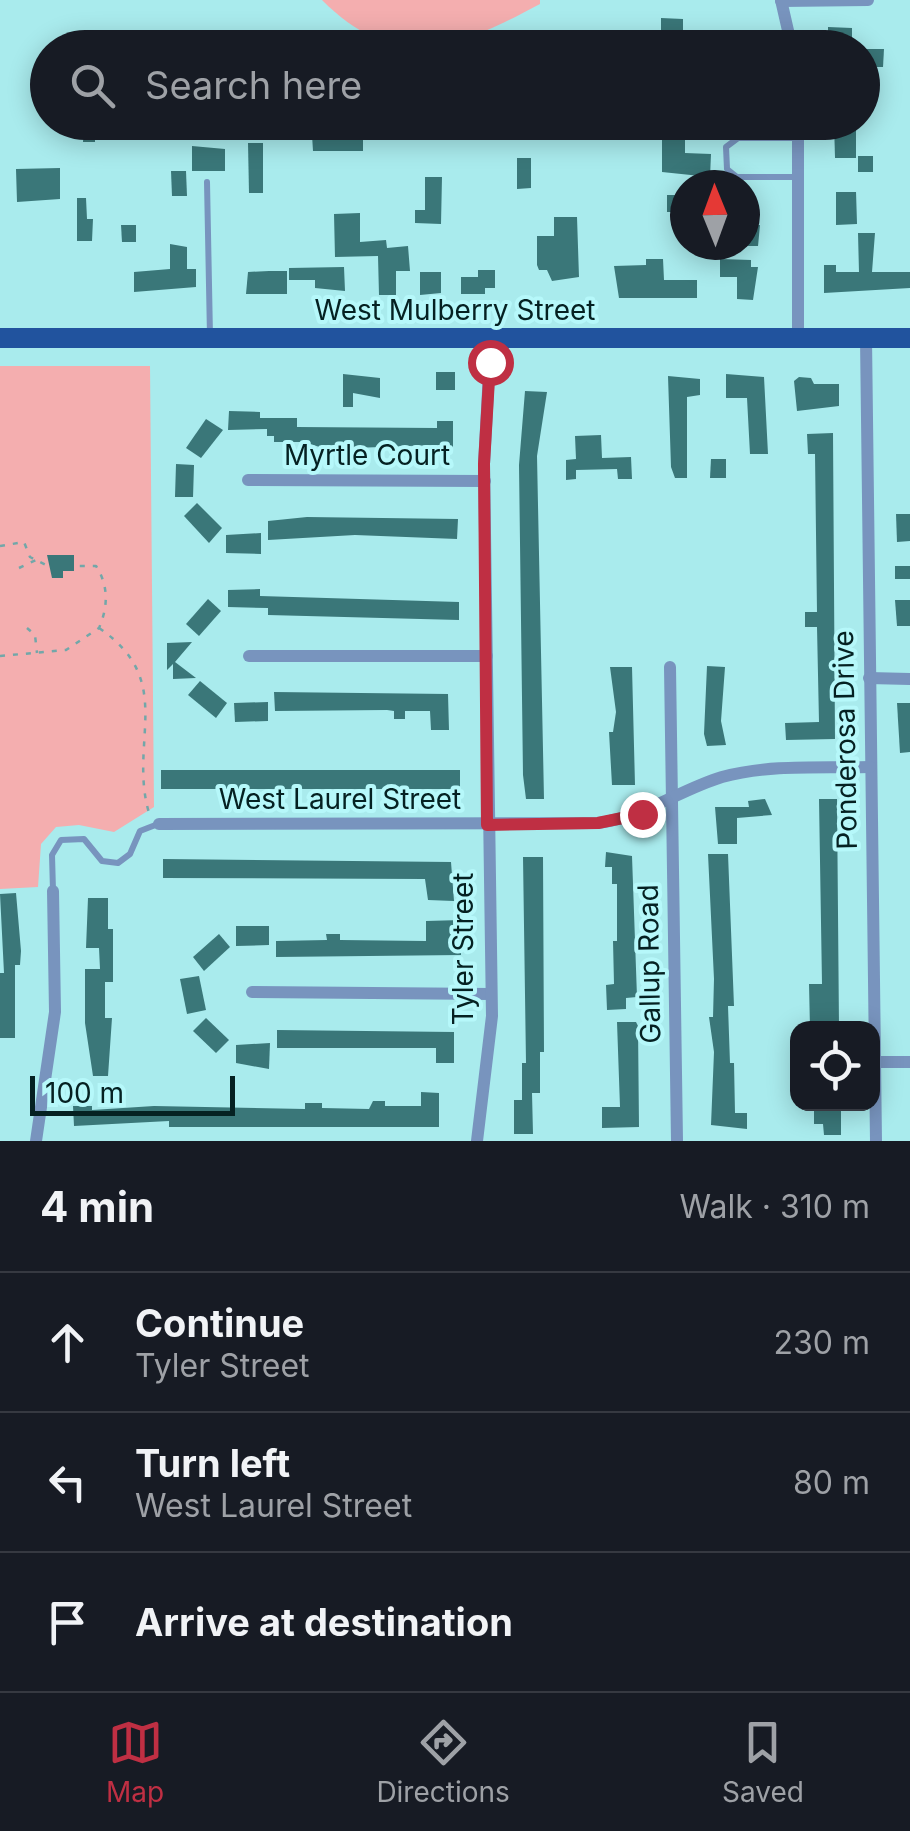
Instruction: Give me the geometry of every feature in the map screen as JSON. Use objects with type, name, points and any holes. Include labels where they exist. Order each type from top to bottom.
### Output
[{"type":"main road","name":"West Mulberry Street","points":[[0,338],[910,338]]},
{"type":"street","points":[[787,30],[780,1],[868,0]]},
{"type":"street","points":[[798,140],[798,337]]},
{"type":"street","name":"Tyler Street","points":[[477,1141],[492,994],[484,481],[490,337]]},
{"type":"street","name":"Ponderosa Drive","points":[[866,338],[874,1021]]},
{"type":"street","name":"Myrtle Court","points":[[248,480],[484,481]]},
{"type":"street","points":[[249,656],[487,656]]},
{"type":"street","name":"Gallup Road","points":[[670,666],[677,1141]]},
{"type":"street","points":[[869,678],[910,679]]},
{"type":"street","name":"West Laurel Street","points":[[154,819],[487,825],[613,821],[741,772],[870,768]]},
{"type":"street","points":[[36,1141],[54,1025],[52,891]]},
{"type":"street","points":[[252,992],[492,994]]},
{"type":"street","points":[[880,1062],[910,1062]]},
{"type":"street","name":"Ponderosa Drive","points":[[876,1111],[876,1141]]},
{"type":"lane","points":[[735,140],[726,147],[727,169],[736,177],[798,177]]},
{"type":"lane","points":[[207,182],[210,338]]},
{"type":"lane","points":[[52,891],[52,855],[60,840],[84,840],[102,861],[118,863],[130,854],[140,831],[154,819]]},
{"type":"path","points":[[0,546],[24,542],[36,560],[48,566]]},
{"type":"path","points":[[19,568],[36,560]]},
{"type":"path","points":[[0,656],[66,650],[98,628],[106,605],[105,584],[96,566],[74,566]]},
{"type":"path","points":[[26,628],[35,634],[38,653]]},
{"type":"path","points":[[98,628],[127,651],[142,676],[154,819]]},
{"type":"shaded area","points":[[322,0],[540,0],[540,4],[487,30],[361,30]]},
{"type":"shaded area","points":[[0,366],[150,366],[154,807],[114,832],[79,825],[56,827],[41,844],[38,887],[0,889]]},
{"type":"building","points":[[661,18],[683,19],[683,30],[661,30]]},
{"type":"building","points":[[880,49],[884,49],[880,67]]},
{"type":"building","points":[[312,140],[363,140],[363,151],[313,151]]},
{"type":"building","points":[[662,140],[685,140],[685,153],[711,154],[710,170],[662,172]]},
{"type":"building","points":[[834,140],[856,140],[856,158],[835,158]]},
{"type":"building","points":[[248,143],[263,143],[263,193],[249,193]]},
{"type":"building","points":[[192,146],[225,149],[225,171],[192,171]]},
{"type":"building","points":[[858,156],[873,156],[873,172],[858,172]]},
{"type":"building","points":[[517,158],[531,158],[531,188],[517,189]]},
{"type":"building","points":[[60,168],[60,199],[17,202],[16,169]]},
{"type":"building","points":[[171,171],[186,171],[187,196],[172,196]]},
{"type":"building","points":[[425,177],[442,177],[441,224],[415,223],[415,210],[425,210]]},
{"type":"building","points":[[836,192],[856,192],[857,224],[836,225]]},
{"type":"building","points":[[77,198],[86,198],[87,219],[93,219],[92,241],[77,241]]},
{"type":"building","points":[[360,213],[360,242],[386,240],[387,248],[408,246],[410,271],[396,271],[396,295],[379,295],[378,256],[335,257],[334,214]]},
{"type":"building","points":[[554,217],[577,217],[579,277],[552,281],[547,270],[539,270],[537,236],[554,236]]},
{"type":"building","points":[[121,225],[136,225],[136,242],[122,242]]},
{"type":"building","points":[[858,233],[875,233],[872,272],[910,272],[910,288],[824,293],[824,265],[836,265],[836,272],[859,272]]},
{"type":"building","points":[[170,244],[187,247],[187,269],[196,269],[196,287],[134,292],[134,272],[170,269]]},
{"type":"building","points":[[646,259],[663,259],[664,280],[697,280],[697,298],[619,298],[614,266],[646,265]]},
{"type":"building","points":[[720,260],[751,260],[751,267],[758,267],[753,300],[737,299],[737,277],[720,277]]},
{"type":"building","points":[[344,267],[345,291],[315,288],[315,280],[289,280],[289,268]]},
{"type":"building","points":[[478,270],[495,270],[495,288],[485,288],[485,294],[461,294],[461,277],[478,277]]},
{"type":"building","points":[[287,271],[287,294],[246,294],[248,272]]},
{"type":"building","points":[[420,272],[441,272],[441,293],[420,295]]},
{"type":"building","points":[[436,372],[455,372],[455,390],[436,390]]},
{"type":"building","points":[[343,374],[380,378],[380,398],[353,393],[353,407],[343,407]]},
{"type":"building","points":[[726,374],[764,377],[768,454],[750,454],[747,398],[726,398]]},
{"type":"building","points":[[668,376],[700,379],[700,395],[687,397],[687,478],[675,478],[671,467]]},
{"type":"building","points":[[799,377],[811,378],[814,384],[839,384],[839,406],[797,411],[794,381]]},
{"type":"building","points":[[525,391],[547,392],[537,456],[544,799],[526,799],[523,775],[519,465]]},
{"type":"building","points":[[229,411],[260,412],[260,418],[297,418],[297,427],[437,428],[437,421],[453,421],[453,452],[437,452],[437,445],[325,449],[305,442],[274,442],[274,436],[267,436],[267,429],[228,430]]},
{"type":"building","points":[[206,419],[223,430],[201,458],[186,448]]},
{"type":"building","points":[[833,433],[835,739],[786,740],[785,723],[819,722],[817,627],[805,627],[805,612],[817,612],[815,454],[808,454],[807,434]]},
{"type":"building","points":[[601,435],[602,458],[631,457],[632,479],[618,479],[617,469],[576,470],[576,479],[566,480],[566,460],[576,459],[575,436]]},
{"type":"building","points":[[711,459],[726,459],[726,478],[710,478]]},
{"type":"building","points":[[176,464],[194,465],[193,497],[175,497]]},
{"type":"building","points":[[197,503],[222,528],[209,543],[184,516]]},
{"type":"building","points":[[896,514],[910,514],[910,541],[897,542]]},
{"type":"building","points":[[307,517],[458,519],[457,539],[355,535],[268,540],[268,521]]},
{"type":"building","points":[[261,533],[261,554],[226,553],[226,535]]},
{"type":"building","points":[[47,555],[74,555],[74,571],[63,571],[63,578],[52,578]]},
{"type":"building","points":[[895,566],[910,566],[910,579],[895,579]]},
{"type":"building","points":[[260,589],[260,596],[459,602],[459,620],[268,615],[268,608],[228,607],[228,590]]},
{"type":"building","points":[[208,599],[221,611],[199,636],[186,624]]},
{"type":"building","points":[[895,600],[910,600],[910,626],[897,626]]},
{"type":"building","points":[[192,642],[175,662],[196,678],[173,679],[173,664],[167,670],[167,643]]},
{"type":"building","points":[[707,666],[725,667],[721,721],[726,745],[707,746],[704,734]]},
{"type":"building","points":[[610,667],[632,667],[635,785],[612,785],[609,732],[613,732],[616,712]]},
{"type":"building","points":[[200,681],[227,703],[216,718],[188,695]]},
{"type":"building","points":[[274,692],[448,694],[449,730],[431,730],[430,711],[405,711],[405,719],[394,719],[394,711],[387,710],[275,711]]},
{"type":"building","points":[[268,702],[268,721],[235,722],[234,703]]},
{"type":"building","points":[[897,703],[910,703],[910,752],[900,753]]},
{"type":"building","points":[[161,770],[460,770],[460,789],[161,789]]},
{"type":"building","points":[[765,799],[772,815],[737,818],[737,844],[718,844],[715,807],[749,807],[748,801]]},
{"type":"building","points":[[819,799],[837,799],[839,1021],[810,1021],[809,984],[822,984]]},
{"type":"building","points":[[606,852],[632,856],[637,997],[626,998],[626,1009],[607,1010],[606,985],[614,984],[617,884],[612,884],[612,867],[605,867]]},
{"type":"building","points":[[708,854],[728,854],[734,1006],[728,1006],[730,1063],[734,1063],[735,1113],[747,1113],[747,1129],[711,1125],[714,1052],[709,1017],[713,1017],[714,979]]},
{"type":"building","points":[[523,857],[543,857],[544,1052],[540,1052],[540,1093],[532,1093],[533,1134],[514,1134],[514,1100],[522,1100],[522,1063],[526,1063]]},
{"type":"building","points":[[163,859],[451,862],[454,901],[428,900],[425,879],[163,878]]},
{"type":"building","points":[[16,893],[21,951],[20,965],[15,965],[15,1038],[0,1038],[0,973],[4,973],[0,894]]},
{"type":"building","points":[[88,898],[108,898],[108,929],[113,929],[113,982],[105,982],[105,1018],[112,1018],[108,1076],[93,1076],[85,1023],[85,969],[100,969],[99,948],[86,948]]},
{"type":"building","points":[[461,920],[461,955],[276,957],[276,941],[327,940],[326,934],[340,934],[340,940],[426,941],[426,921]]},
{"type":"building","points":[[236,926],[269,926],[269,945],[236,946]]},
{"type":"building","points":[[219,934],[230,947],[204,971],[193,957]]},
{"type":"building","points":[[199,976],[206,1010],[187,1014],[180,979]]},
{"type":"building","points":[[206,1018],[229,1040],[216,1053],[193,1031]]},
{"type":"building","points":[[617,1022],[636,1022],[638,1026],[639,1127],[602,1128],[602,1107],[620,1107]]},
{"type":"building","points":[[277,1030],[454,1032],[454,1063],[436,1063],[436,1048],[277,1048]]},
{"type":"building","points":[[270,1043],[269,1069],[236,1063],[236,1045]]},
{"type":"building","points":[[421,1092],[439,1093],[439,1127],[169,1127],[169,1121],[74,1126],[73,1106],[92,1106],[92,1110],[154,1106],[305,1109],[305,1103],[322,1103],[322,1108],[369,1109],[373,1101],[385,1101],[385,1106],[421,1106]]},
{"type":"building","points":[[814,1111],[841,1111],[841,1135],[824,1135],[823,1124],[814,1124]]},
{"type":"route","points":[[490,362],[484,464],[487,825],[598,823],[642,814]]}]
